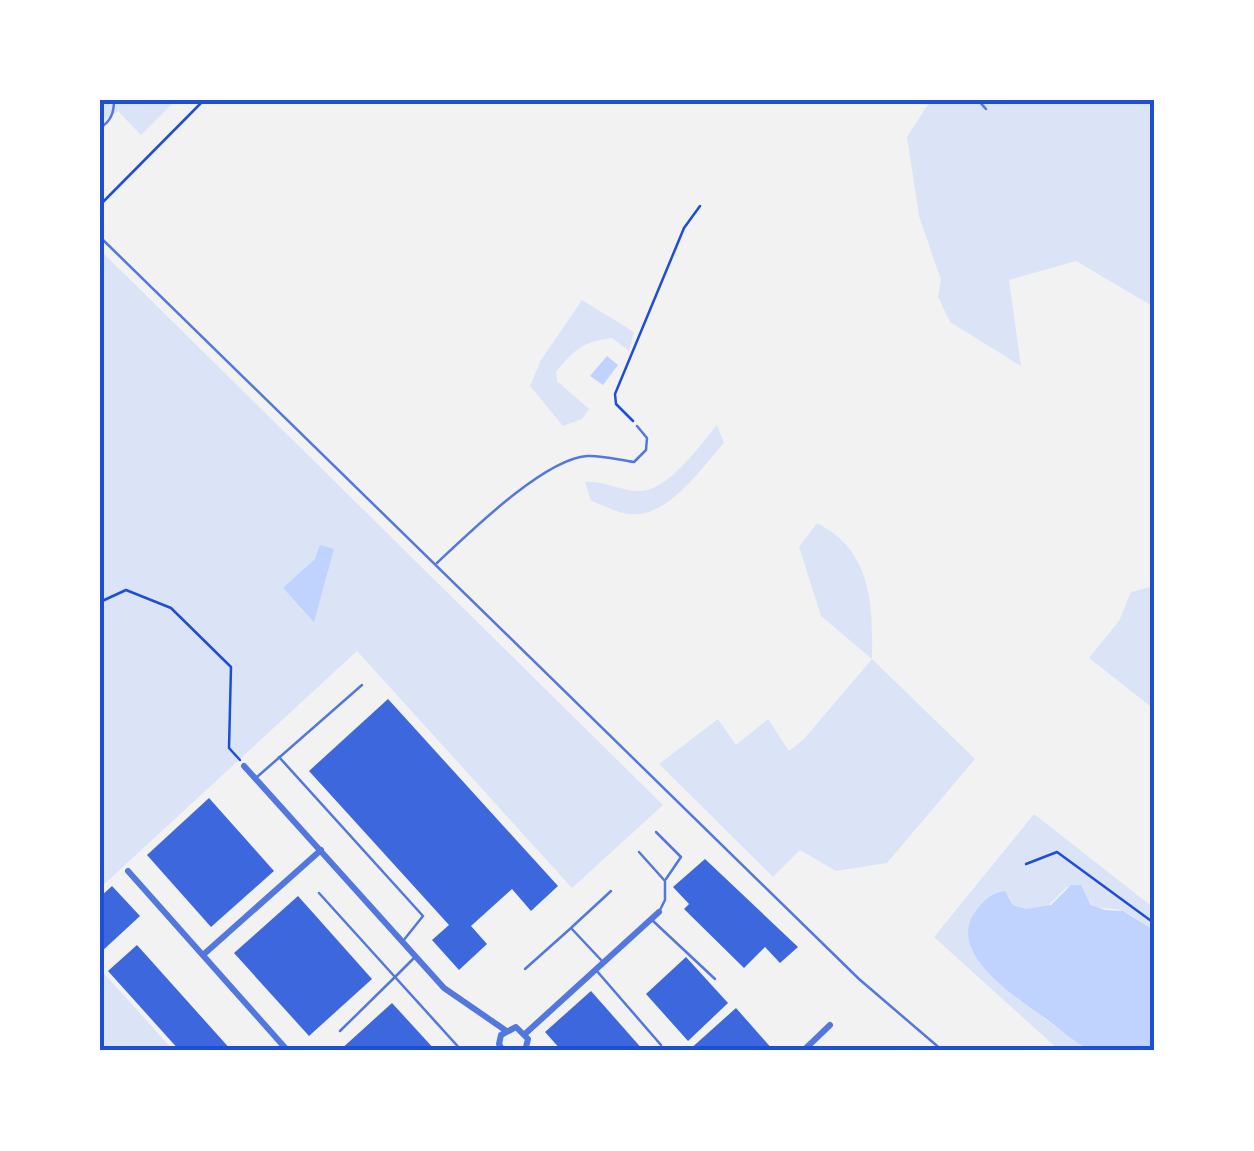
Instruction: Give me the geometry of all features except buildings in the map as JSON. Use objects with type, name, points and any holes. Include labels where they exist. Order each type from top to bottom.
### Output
[{"type":"street","points":[[244,766],[444,988],[505,1030]]},
{"type":"street","points":[[203,955],[321,850]]},
{"type":"street","points":[[128,871],[288,1051]]},
{"type":"street","points":[[526,1034],[659,912]]},
{"type":"street","points":[[802,1051],[830,1025]]},
{"type":"street","points":[[503,1051],[500,1038],[505,1030],[516,1027],[526,1034],[525,1051]]},
{"type":"lane","points":[[100,128],[108,123],[114,100]]},
{"type":"lane","points":[[978,100],[986,109]]},
{"type":"lane","points":[[100,237],[859,979],[943,1051]]},
{"type":"lane","points":[[436,563],[496,509],[569,461],[586,456],[634,462],[646,450],[647,438],[637,426]]},
{"type":"lane","points":[[256,778],[362,685]]},
{"type":"lane","points":[[279,757],[424,916],[403,940]]},
{"type":"lane","points":[[656,832],[681,857],[665,881],[665,900],[659,912]]},
{"type":"lane","points":[[639,852],[665,881]]},
{"type":"lane","points":[[525,969],[611,891]]},
{"type":"lane","points":[[319,892],[462,1051]]},
{"type":"lane","points":[[651,919],[715,979]]},
{"type":"lane","points":[[571,928],[603,962]]},
{"type":"lane","points":[[340,1031],[416,956]]},
{"type":"lane","points":[[596,969],[661,1044]]},
{"type":"path","points":[[100,205],[204,100]]},
{"type":"path","points":[[637,426],[616,404],[615,394],[684,228],[700,206]]},
{"type":"path","points":[[100,602],[126,590],[171,608],[231,668],[229,748],[244,766]]},
{"type":"path","points":[[1026,864],[1057,852],[1154,922]]},
{"type":"shaded area","points":[[100,100],[176,100],[141,135],[118,111],[100,123]]},
{"type":"shaded area","points":[[931,100],[1154,100],[1154,307],[1076,261],[1009,280],[1021,366],[950,322],[938,297],[941,280],[919,216],[907,137]]},
{"type":"shaded area","points":[[100,250],[663,805],[572,888],[357,651],[100,888]],"holes":[[[315,559],[314,621],[284,589]]]},
{"type":"shaded area","points":[[582,300],[634,332],[629,351],[612,338],[586,344],[556,372],[557,381],[589,409],[582,419],[563,426],[530,386],[541,360]]},
{"type":"shaded area","points":[[717,425],[724,443],[682,490],[657,509],[629,514],[591,501],[585,482],[640,491],[661,484],[683,466]]},
{"type":"shaded area","points":[[817,523],[849,548],[866,581],[872,618],[872,659],[821,616],[799,547]]},
{"type":"shaded area","points":[[1154,586],[1154,709],[1089,658],[1119,621],[1131,592]]},
{"type":"shaded area","points":[[872,659],[975,759],[887,863],[836,871],[800,850],[773,877],[659,764],[718,719],[736,745],[768,719],[789,751],[804,739]]},
{"type":"shaded area","points":[[1034,814],[1154,908],[1154,930],[1123,911],[1096,907],[1086,894],[1067,887],[1046,908],[1013,905],[1009,895],[1014,996],[1089,1051],[1060,1051],[934,937]]},
{"type":"shaded area","points":[[100,969],[174,1051],[100,1051]]},
{"type":"water","points":[[607,356],[618,365],[603,385],[590,376]]},
{"type":"water","points":[[320,545],[334,549],[314,622],[283,588],[315,559]]},
{"type":"water","points":[[1071,885],[1081,885],[1091,905],[1123,911],[1154,930],[1154,1051],[1086,1048],[1005,988],[978,959],[970,944],[968,928],[975,912],[996,893],[1005,891],[1013,905],[1026,909],[1051,905]]}]
